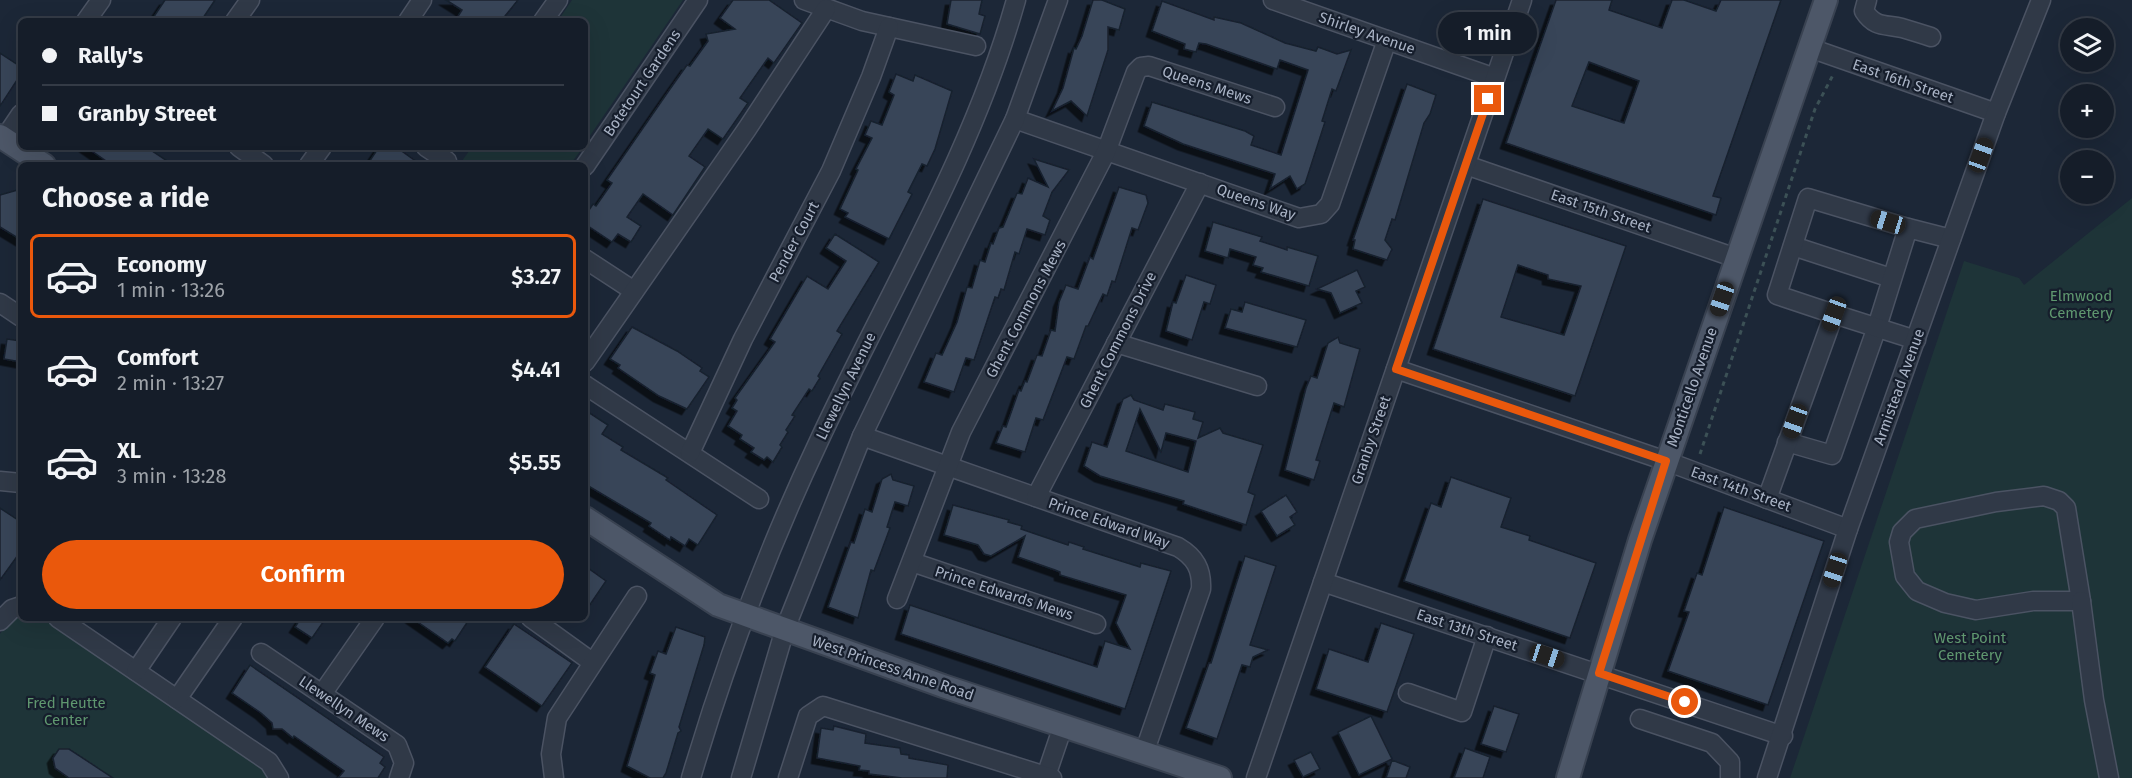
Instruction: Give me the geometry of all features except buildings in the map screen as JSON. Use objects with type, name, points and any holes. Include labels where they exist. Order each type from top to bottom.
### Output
[{"type":"main road","name":"Monticello Avenue","points":[[1568,778],[1666,461],[1826,0]]},
{"type":"main road","points":[[2,138],[18,148]]},
{"type":"main road","points":[[21,150],[39,162]]},
{"type":"main road","name":"West Princess Anne Road","points":[[588,520],[718,605],[1063,726],[1220,778]]},
{"type":"street","points":[[88,18],[101,0]]},
{"type":"street","points":[[237,18],[250,0]]},
{"type":"street","points":[[410,18],[422,0]]},
{"type":"street","points":[[545,18],[558,0]]},
{"type":"street","name":"Botetourt Gardens","points":[[588,162],[698,0]]},
{"type":"street","points":[[804,0],[826,9],[889,27],[976,46]]},
{"type":"street","name":"Llewellyn Avenue","points":[[691,778],[769,554],[818,442],[951,174],[996,62],[1016,0]]},
{"type":"street","points":[[741,778],[784,629],[862,436],[1015,119],[1058,0]]},
{"type":"street","name":"Shirley Avenue","points":[[1273,0],[1496,78]]},
{"type":"street","name":"Granby Street","points":[[1256,778],[1522,0]]},
{"type":"street","points":[[1868,0],[1864,11],[1878,26],[1899,27],[1931,37]]},
{"type":"street","name":"Armistead Avenue","points":[[1767,778],[1848,529],[1996,113],[2041,0]]},
{"type":"street","points":[[588,358],[747,129],[826,9]]},
{"type":"street","name":"Pender Court","points":[[690,453],[743,339],[831,171],[871,77],[889,27]]},
{"type":"street","name":"Queens Way","points":[[1015,119],[1299,218],[1321,214],[1330,204],[1387,40]]},
{"type":"street","name":"East 16th Street","points":[[1810,48],[1996,113]]},
{"type":"street","name":"Queens Mews","points":[[1114,135],[1136,72],[1141,67],[1149,66],[1275,107]]},
{"type":"street","points":[[2,138],[18,118]]},
{"type":"street","name":"Ghent Commons Mews","points":[[944,476],[961,432],[1114,135]]},
{"type":"street","points":[[242,150],[260,162]]},
{"type":"street","points":[[432,150],[449,158]]},
{"type":"street","name":"East 15th Street","points":[[1466,165],[1736,258]]},
{"type":"street","name":"Ghent Commons Drive","points":[[1036,497],[1200,183]]},
{"type":"street","points":[[1916,340],[1777,295],[1808,198],[1951,239]]},
{"type":"street","points":[[1787,442],[1832,455],[1877,327],[1908,228]]},
{"type":"street","points":[[1793,246],[1892,278]]},
{"type":"street","points":[[588,261],[634,291]]},
{"type":"street","points":[[1767,499],[1834,314]]},
{"type":"street","points":[[1116,343],[1257,386]]},
{"type":"street","name":"East 14th Street","points":[[1396,369],[1666,461],[1848,529]]},
{"type":"street","points":[[588,387],[759,499]]},
{"type":"street","name":"Prince Edward Way","points":[[862,436],[944,476],[1036,497],[1178,547],[1189,554],[1198,566],[1201,589],[1144,753]]},
{"type":"street","points":[[897,599],[944,476]]},
{"type":"street","points":[[0,481],[18,483]]},
{"type":"street","points":[[2081,601],[2033,602],[1976,610],[1945,603],[1911,586],[1905,576],[1899,548],[1902,532],[1916,519],[1996,502],[2044,496],[2052,497],[2066,508],[2081,601],[2094,700],[2109,778]]},
{"type":"street","name":"Prince Edwards Mews","points":[[912,562],[1096,624]]},
{"type":"street","name":"East 13th Street","points":[[1323,582],[1782,736]]},
{"type":"street","points":[[555,778],[551,754],[557,718],[637,596]]},
{"type":"street","points":[[0,621],[12,609],[18,607]]},
{"type":"street","points":[[62,621],[269,762],[279,778]]},
{"type":"street","points":[[135,670],[170,621]]},
{"type":"street","points":[[177,699],[231,621]]},
{"type":"street","points":[[322,694],[373,621]]},
{"type":"street","points":[[535,621],[592,662]]},
{"type":"street","points":[[1408,693],[1462,712],[1487,636]]},
{"type":"street","name":"Llewellyn Mews","points":[[261,653],[397,745],[404,763],[399,778]]},
{"type":"street","points":[[788,778],[808,716],[824,706],[1049,777],[1063,726]]},
{"type":"street","points":[[1640,719],[1712,743],[1730,762],[1730,778]]},
{"type":"path","points":[[1700,454],[1815,110],[1834,76],[1828,73]]},
{"type":"green space","points":[[572,0],[683,0],[588,139],[588,18],[560,18]]},
{"type":"green space","points":[[470,150],[581,150],[572,162],[461,162]]},
{"type":"green space","name":"West Point Cemetery","points":[[2132,198],[2132,778],[1790,778],[1964,261],[2019,278],[2024,285]]},
{"type":"green space","name":"Fred Heutte Center","points":[[18,616],[18,621],[49,621],[263,768],[269,778],[0,778],[0,634],[8,623]]},
{"type":"route","points":[[1488,99],[1396,369],[1666,461],[1599,673],[1685,702]]},
{"type":"park label","name":"Elmwood Cemetery","points":[[2081,304]]}]
